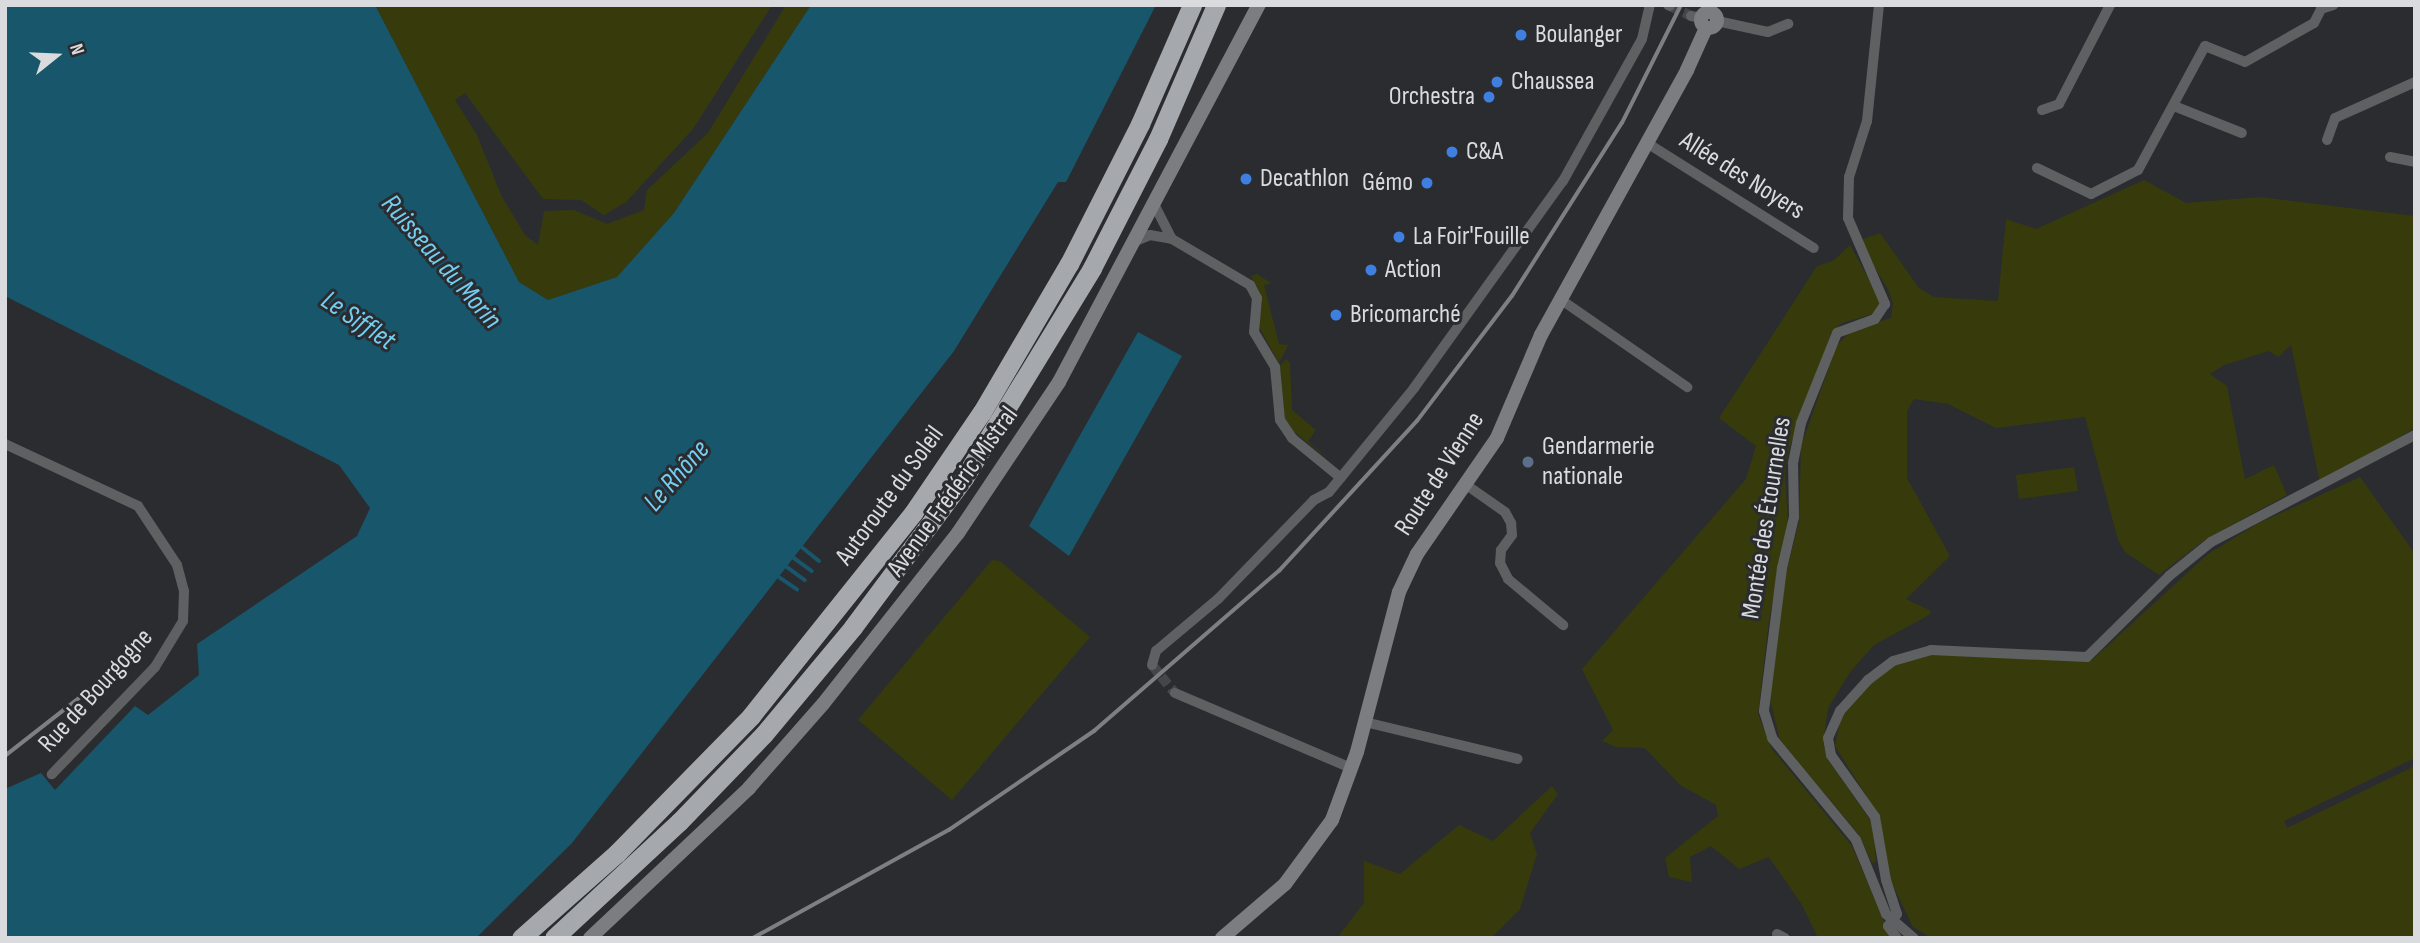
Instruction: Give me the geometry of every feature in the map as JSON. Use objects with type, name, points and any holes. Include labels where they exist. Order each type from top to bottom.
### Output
[{"type":"highway","name":"Autoroute du Soleil","points":[[522,938],[617,853],[751,716],[913,513],[982,412],[1064,274],[1124,158],[1192,5]]},
{"type":"highway","name":"Autoroute du Soleil","points":[[554,938],[679,822],[764,734],[853,627],[948,500],[1043,355],[1092,268],[1158,139],[1216,5]]},
{"type":"main road","name":"Avenue Frédéric Mistral","points":[[590,938],[748,788],[823,704],[958,533],[1059,383],[1136,242],[1259,5]]},
{"type":"main road","name":"Route de Vienne","points":[[1222,938],[1284,884],[1310,855],[1332,820],[1365,722],[1399,592],[1417,554],[1497,438],[1560,299],[1647,143],[1707,17]]},
{"type":"street","points":[[1152,665],[1156,651],[1217,599],[1341,478],[1484,295],[1563,181],[1642,39],[1650,5]]},
{"type":"street","name":"Montée des Étournelles","points":[[1879,5],[1867,121],[1849,177],[1848,218],[1885,304],[1875,319],[1837,332],[1801,423],[1793,463],[1794,517],[1763,698],[1772,738],[1856,840],[1891,920],[1914,938]]},
{"type":"street","points":[[2042,110],[2059,104],[2110,5]]},
{"type":"street","points":[[2037,167],[2091,194],[2138,170],[2205,46],[2245,62],[2314,23],[2321,9],[2333,5]]},
{"type":"street","points":[[1707,17],[1768,32],[1788,24]]},
{"type":"street","points":[[2327,139],[2335,118],[2415,82]]},
{"type":"street","points":[[2174,106],[2242,133]]},
{"type":"street","name":"Allée des Noyers","points":[[1647,143],[1814,248]]},
{"type":"street","points":[[2390,157],[2415,162]]},
{"type":"street","points":[[1155,206],[1171,239]]},
{"type":"street","points":[[1136,242],[1157,235],[1171,239],[1255,290],[1254,332],[1275,367],[1280,420],[1292,438],[1341,478]]},
{"type":"street","points":[[1560,299],[1687,387]]},
{"type":"street","points":[[1897,938],[1888,926],[1897,914],[1886,880],[1875,817],[1831,755],[1828,738],[1840,711],[1868,680],[1893,661],[1931,650],[2073,660],[2087,657],[2169,576],[2211,542],[2415,435]]},
{"type":"street","name":"Rue de Bourgogne","points":[[5,444],[138,506],[164,542],[184,591],[183,621],[155,667],[52,774]]},
{"type":"street","points":[[1465,484],[1505,512],[1511,523],[1512,535],[1501,550],[1500,563],[1508,579],[1563,625]]},
{"type":"street","points":[[1175,693],[1351,768]]},
{"type":"street","points":[[1365,722],[1518,759]]},
{"type":"green space","points":[[375,5],[772,5],[693,129],[626,202],[604,215],[581,200],[543,199],[465,93],[455,100],[477,135],[502,197],[525,235],[538,245],[544,211],[574,210],[607,224],[644,210],[647,190],[708,133],[786,5],[811,5],[674,213],[617,277],[548,300],[519,282]]},
{"type":"green space","points":[[2144,180],[2186,203],[2260,197],[2415,216],[2415,428],[2320,483],[2291,345],[2278,357],[2269,351],[2224,365],[2210,374],[2227,386],[2245,479],[2274,465],[2287,495],[2206,539],[2159,575],[2125,552],[2118,540],[2085,417],[1996,428],[1948,404],[1914,399],[1907,411],[1907,478],[1950,556],[1906,599],[1931,611],[1929,615],[1874,645],[1851,671],[1828,708],[1823,743],[1828,760],[1873,824],[1876,862],[1872,863],[1860,836],[1780,740],[1770,700],[1786,573],[1799,522],[1801,446],[1837,345],[1852,330],[1891,318],[1893,303],[1888,289],[1858,241],[1880,233],[1919,288],[1934,297],[1998,301],[2006,219],[2036,229]]},
{"type":"green space","points":[[1850,245],[1881,301],[1876,313],[1842,323],[1832,332],[1790,446],[1785,471],[1788,525],[1769,620],[1758,714],[1772,749],[1852,846],[1891,938],[1818,938],[1802,905],[1769,857],[1739,869],[1711,846],[1690,857],[1692,882],[1669,877],[1665,858],[1718,816],[1716,805],[1680,785],[1645,748],[1616,747],[1602,741],[1613,730],[1582,669],[1746,479],[1756,446],[1719,418],[1817,266],[1833,261]]},
{"type":"green space","points":[[1257,274],[1271,283],[1264,285],[1279,344],[1288,345],[1279,363],[1259,327],[1262,297],[1251,276]]},
{"type":"green space","points":[[1286,359],[1290,363],[1292,410],[1316,430],[1308,441],[1331,461],[1284,424],[1279,367]]},
{"type":"green space","points":[[2074,467],[2078,491],[2019,499],[2016,475]]},
{"type":"green space","points":[[2360,477],[2415,554],[2415,758],[2284,821],[2287,828],[2415,766],[2415,938],[1931,938],[1913,927],[1889,877],[1877,813],[1835,746],[1841,715],[1875,678],[1902,661],[1935,652],[2091,661],[2208,554],[2257,524]]},
{"type":"green space","points":[[992,560],[1000,561],[1090,637],[952,800],[858,720]]},
{"type":"green space","points":[[1552,786],[1558,794],[1530,833],[1537,854],[1520,909],[1491,938],[1337,938],[1364,903],[1364,861],[1400,874],[1459,825],[1493,841]]},
{"type":"water","points":[[5,5],[375,5],[519,282],[548,300],[617,277],[674,213],[811,5],[1156,5],[1066,182],[1058,182],[954,351],[572,843],[476,938],[5,938],[5,789],[41,773],[55,790],[135,706],[148,715],[199,675],[197,644],[357,536],[370,508],[339,465],[5,296]]},
{"type":"water","points":[[1138,332],[1182,356],[1069,556],[1029,526]]},
{"type":"waterway","points":[[802,547],[819,561]]},
{"type":"waterway","points":[[794,558],[812,571]]},
{"type":"waterway","points":[[787,567],[805,580]]},
{"type":"waterway","points":[[779,577],[797,589]]},
{"type":"tunnel","points":[[1670,6],[1691,16]]},
{"type":"tunnel","points":[[1152,665],[1175,693]]},
{"type":"railway","points":[[753,938],[949,830],[1094,731],[1279,571],[1417,421],[1512,296],[1622,123],[1681,5]]},
{"type":"railway","points":[[5,756],[146,646]]},
{"type":"place","name":"Boulanger","points":[[1521,35]]},
{"type":"place","name":"Chaussea","points":[[1497,82]]},
{"type":"place","name":"Orchestra","points":[[1489,97]]},
{"type":"place","name":"C&A","points":[[1452,152]]},
{"type":"place","name":"Decathlon","points":[[1246,179]]},
{"type":"place","name":"Gémo","points":[[1427,183]]},
{"type":"place","name":"La Foir'Fouille","points":[[1399,237]]},
{"type":"place","name":"Action","points":[[1371,270]]},
{"type":"place","name":"Bricomarché","points":[[1336,315]]},
{"type":"place","name":"Gendarmerie nationale","points":[[1528,462]]},
{"type":"water label","name":"Ruisseau du Morin","points":[[441,262]]},
{"type":"water label","name":"Le Sifflet","points":[[358,321]]},
{"type":"water label","name":"Le Rhône","points":[[677,476]]}]
